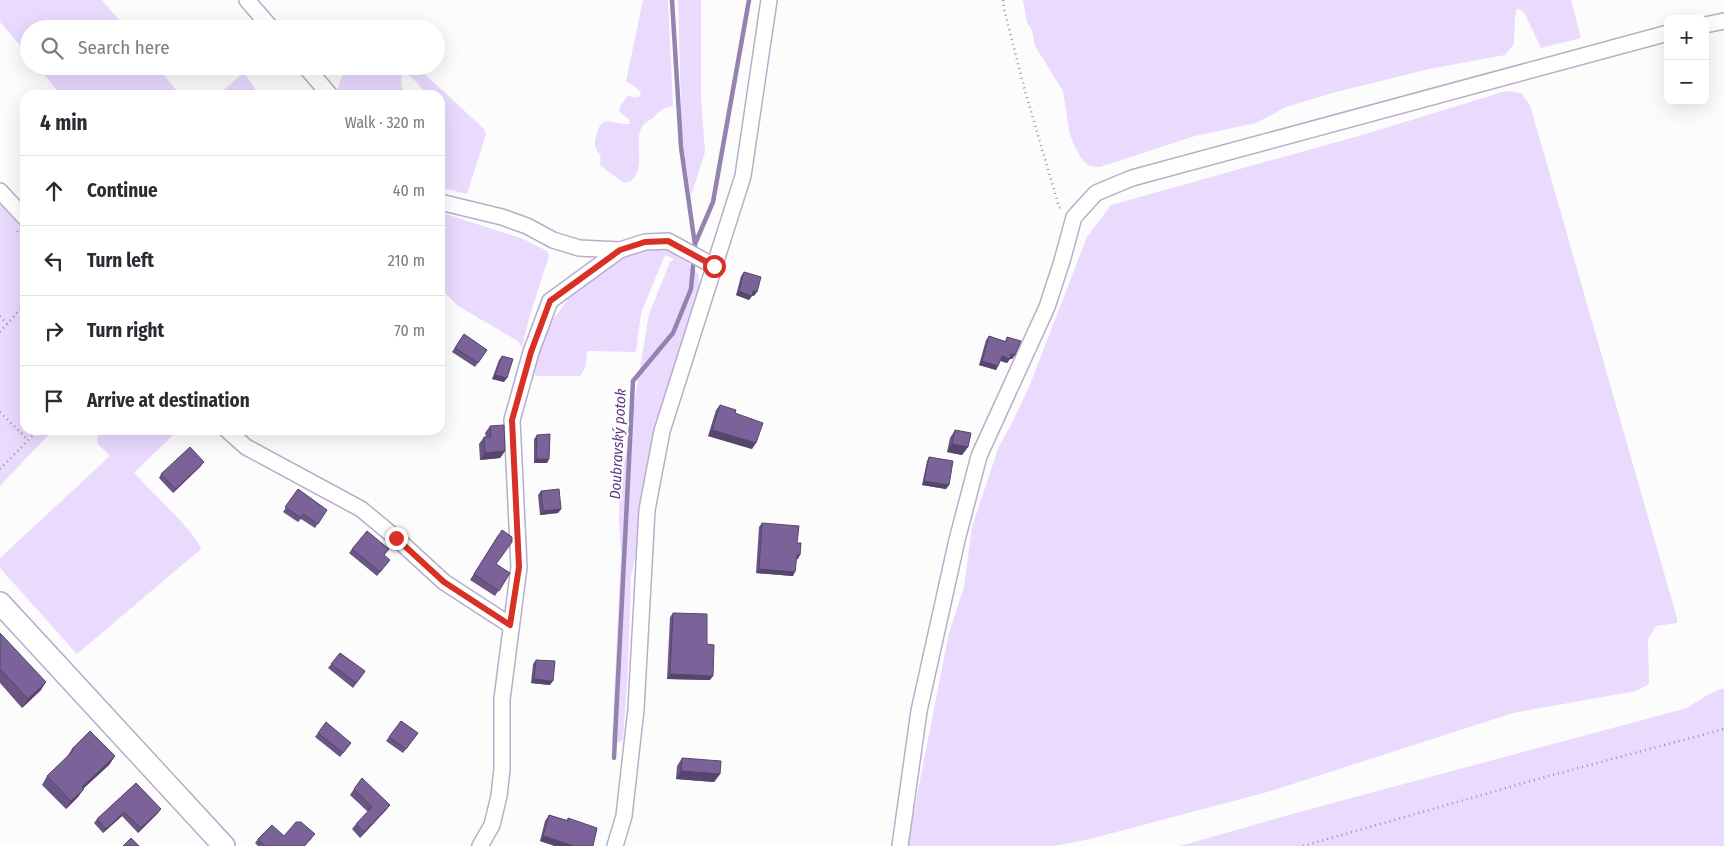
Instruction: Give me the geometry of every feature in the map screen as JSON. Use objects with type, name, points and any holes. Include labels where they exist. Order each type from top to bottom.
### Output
[{"type":"street","points":[[247,0],[264,20]]},
{"type":"street","points":[[615,846],[624,816],[636,710],[647,510],[662,432],[743,176],[769,0]]},
{"type":"street","points":[[1709,24],[1724,21]]},
{"type":"street","points":[[900,846],[919,712],[957,540],[979,456],[1047,307],[1074,217],[1096,193],[1132,178],[1664,34]]},
{"type":"street","points":[[313,75],[326,90]]},
{"type":"street","points":[[0,191],[20,213]]},
{"type":"street","points":[[445,203],[502,217],[527,226],[553,240],[580,248],[620,250]]},
{"type":"street","points":[[480,846],[492,825],[499,796],[502,769],[502,698],[519,567],[512,420],[531,352],[550,301],[620,250],[645,242],[668,241],[714,266]]},
{"type":"street","points":[[233,435],[246,447],[361,509],[444,582],[510,625]]},
{"type":"street","points":[[0,603],[224,846]]},
{"type":"path","points":[[1003,0],[1025,92],[1059,207],[1074,217]]},
{"type":"path","points":[[0,332],[20,310]]},
{"type":"path","points":[[0,316],[7,324]]},
{"type":"path","points":[[0,412],[20,432]]},
{"type":"path","points":[[23,435],[28,440]]},
{"type":"path","points":[[0,469],[33,435]]},
{"type":"path","points":[[1303,846],[1555,774],[1724,729]]},
{"type":"shaded area","points":[[0,0],[102,0],[119,20],[20,20],[20,45],[0,22]]},
{"type":"shaded area","points":[[643,0],[668,0],[673,106],[662,110],[644,124],[640,131],[639,160],[636,174],[631,181],[624,183],[600,165],[600,155],[596,149],[595,141],[600,125],[606,121],[630,124],[629,120],[619,111],[622,103],[629,95],[638,97],[641,95],[639,90],[626,81]]},
{"type":"shaded area","points":[[678,0],[701,0],[701,99],[705,152],[691,196],[682,139]]},
{"type":"shaded area","points":[[1023,0],[1571,0],[1581,38],[1541,48],[1524,12],[1517,8],[1514,44],[1505,55],[1429,69],[1332,93],[1286,107],[1256,123],[1195,136],[1100,167],[1089,166],[1081,158],[1075,147],[1070,135],[1063,91],[1035,46],[1032,30],[1027,23]]},
{"type":"shaded area","points":[[45,75],[164,75],[176,90],[56,90]]},
{"type":"shaded area","points":[[241,75],[246,75],[256,90],[224,90]]},
{"type":"shaded area","points":[[342,75],[402,75],[401,85],[404,90],[338,90]]},
{"type":"shaded area","points":[[406,75],[426,75],[442,90],[423,90]]},
{"type":"shaded area","points":[[1506,91],[1521,93],[1530,105],[1677,618],[1677,623],[1656,626],[1648,639],[1649,684],[1636,691],[1513,713],[1271,791],[1086,840],[1053,846],[907,846],[949,633],[964,587],[972,527],[999,446],[1029,387],[1087,237],[1111,205],[1369,133]]},
{"type":"shaded area","points":[[445,93],[483,128],[486,134],[467,194],[445,190]]},
{"type":"shaded area","points":[[0,200],[20,222],[20,435],[48,435],[0,486]]},
{"type":"shaded area","points":[[445,214],[523,239],[547,251],[549,256],[529,318],[522,348],[518,341],[458,306],[445,293]]},
{"type":"shaded area","points":[[660,246],[685,258],[698,274],[700,286],[692,319],[683,339],[652,441],[636,555],[631,577],[628,669],[623,739],[621,742],[612,743],[621,554],[620,489],[649,314],[670,262],[674,259],[665,255],[641,313],[636,352],[587,351],[585,368],[580,376],[536,376],[535,373],[537,356],[550,321],[572,294],[618,254]]},
{"type":"shaded area","points":[[98,435],[173,435],[134,473],[182,522],[198,542],[201,549],[77,654],[0,568],[0,558],[110,456],[97,443]]},
{"type":"shaded area","points":[[1724,688],[1724,846],[1180,846],[1687,708],[1709,694]]},
{"type":"building","points":[[744,272],[761,277],[757,292],[753,291],[752,296],[739,291]]},
{"type":"building","points":[[464,334],[487,350],[478,363],[455,348]]},
{"type":"building","points":[[989,336],[1006,342],[1007,337],[1021,341],[1015,355],[1011,354],[1010,359],[1002,356],[998,366],[982,361]]},
{"type":"building","points":[[502,356],[513,359],[507,378],[495,375]]},
{"type":"building","points":[[720,405],[736,410],[735,413],[763,423],[756,443],[712,430]]},
{"type":"building","points":[[504,425],[505,451],[485,453],[484,437],[491,437],[490,426]]},
{"type":"building","points":[[955,430],[971,433],[968,447],[952,444]]},
{"type":"building","points":[[550,434],[549,459],[536,459],[537,435]]},
{"type":"building","points":[[190,447],[204,462],[176,489],[161,474]]},
{"type":"building","points":[[929,457],[953,461],[949,485],[924,481]]},
{"type":"building","points":[[298,489],[327,510],[318,524],[303,514],[301,518],[285,507]]},
{"type":"building","points":[[559,489],[561,509],[543,511],[541,491]]},
{"type":"building","points":[[762,523],[799,526],[797,543],[801,543],[800,555],[797,555],[795,572],[759,569]]},
{"type":"building","points":[[502,530],[512,537],[512,542],[496,564],[510,573],[499,591],[474,574]]},
{"type":"building","points":[[367,531],[389,549],[384,555],[390,560],[380,572],[352,549]]},
{"type":"building","points":[[673,613],[707,614],[707,644],[714,645],[713,676],[670,674]]},
{"type":"building","points":[[0,633],[46,682],[28,699],[0,669]]},
{"type":"building","points":[[340,653],[365,671],[356,683],[331,664]]},
{"type":"building","points":[[536,660],[555,661],[553,681],[534,679]]},
{"type":"building","points":[[401,721],[418,733],[406,749],[389,737]]},
{"type":"building","points":[[326,722],[351,743],[343,753],[318,733]]},
{"type":"building","points":[[90,731],[115,756],[82,787],[84,789],[71,801],[47,776],[73,751],[72,749]]},
{"type":"building","points":[[682,758],[721,761],[720,774],[681,771]]},
{"type":"building","points":[[362,778],[390,805],[364,832],[356,824],[372,807],[354,789]]},
{"type":"building","points":[[136,783],[161,809],[141,828],[124,812],[106,829],[97,819]]},
{"type":"building","points":[[549,815],[568,821],[568,818],[597,828],[593,846],[574,846],[543,836]]},
{"type":"building","points":[[296,822],[301,822],[315,834],[304,846],[265,846],[258,839],[272,825],[284,836]]},
{"type":"building","points":[[131,838],[139,846],[123,846]]},
{"type":"waterway","name":"Doubravský potok","points":[[614,758],[633,381],[673,333],[691,289],[695,245],[681,147],[672,0]]},
{"type":"waterway","points":[[695,244],[713,202],[749,0]]},
{"type":"route","points":[[396,538],[444,582],[510,625],[519,567],[512,420],[531,352],[550,301],[620,250],[645,242],[668,241],[714,266]]}]
